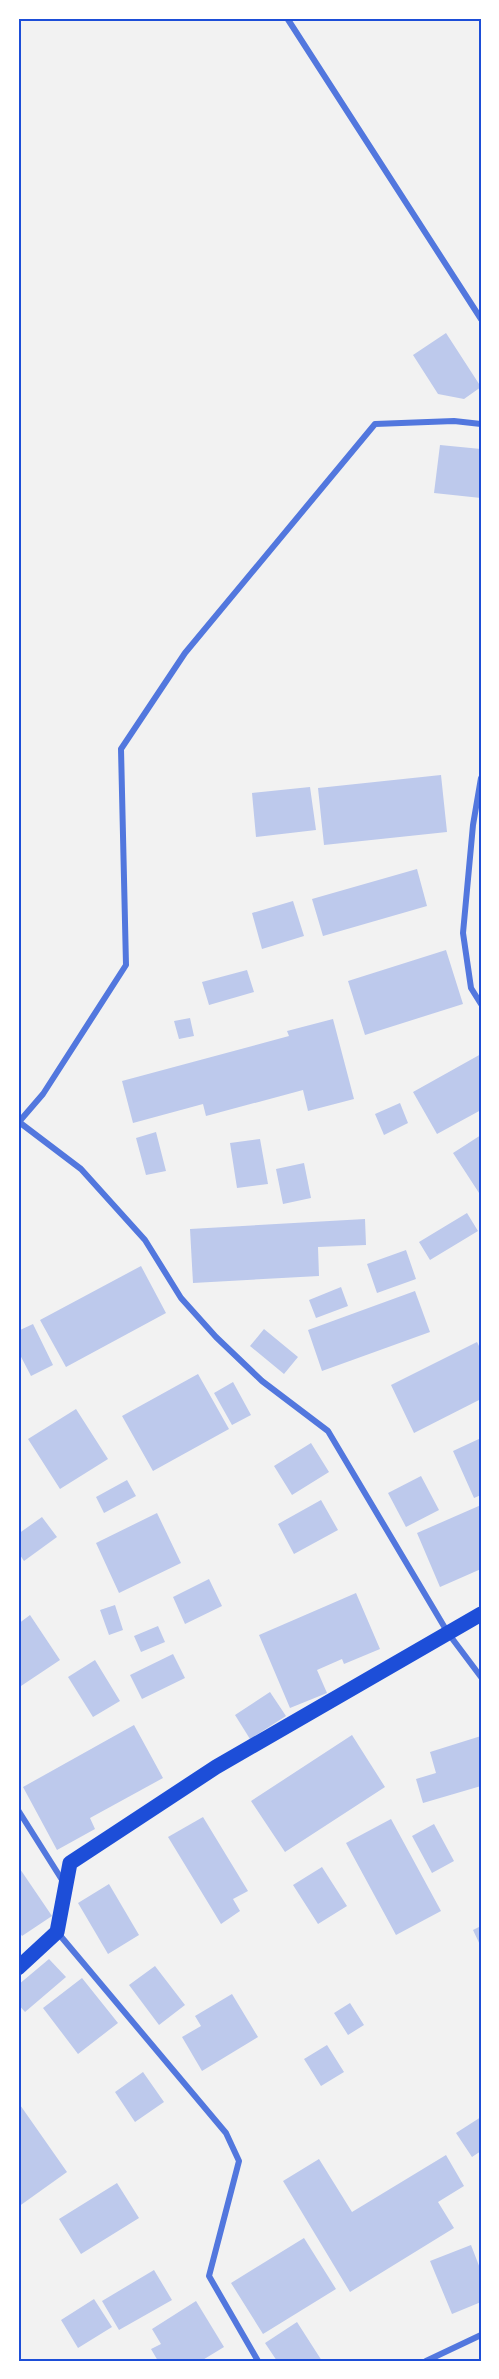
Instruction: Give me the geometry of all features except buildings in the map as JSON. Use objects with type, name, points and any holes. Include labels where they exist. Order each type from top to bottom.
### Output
[{"type":"main road","points":[[18,1968],[57,1932],[70,1863],[216,1767],[481,1614]]},
{"type":"street","points":[[287,18],[481,319]]},
{"type":"street","points":[[481,424],[454,421],[375,424],[185,653],[121,749],[126,965],[43,1094],[19,1122],[81,1169],[145,1240],[181,1298],[216,1338],[262,1381],[328,1431],[448,1633],[481,1677]]},
{"type":"street","points":[[481,778],[473,825],[463,933],[471,988],[481,1004]]},
{"type":"street","points":[[18,1810],[66,1886]]},
{"type":"street","points":[[57,1932],[226,2133],[239,2161],[209,2276],[258,2361]]},
{"type":"street","points":[[426,2361],[481,2336]]}]
